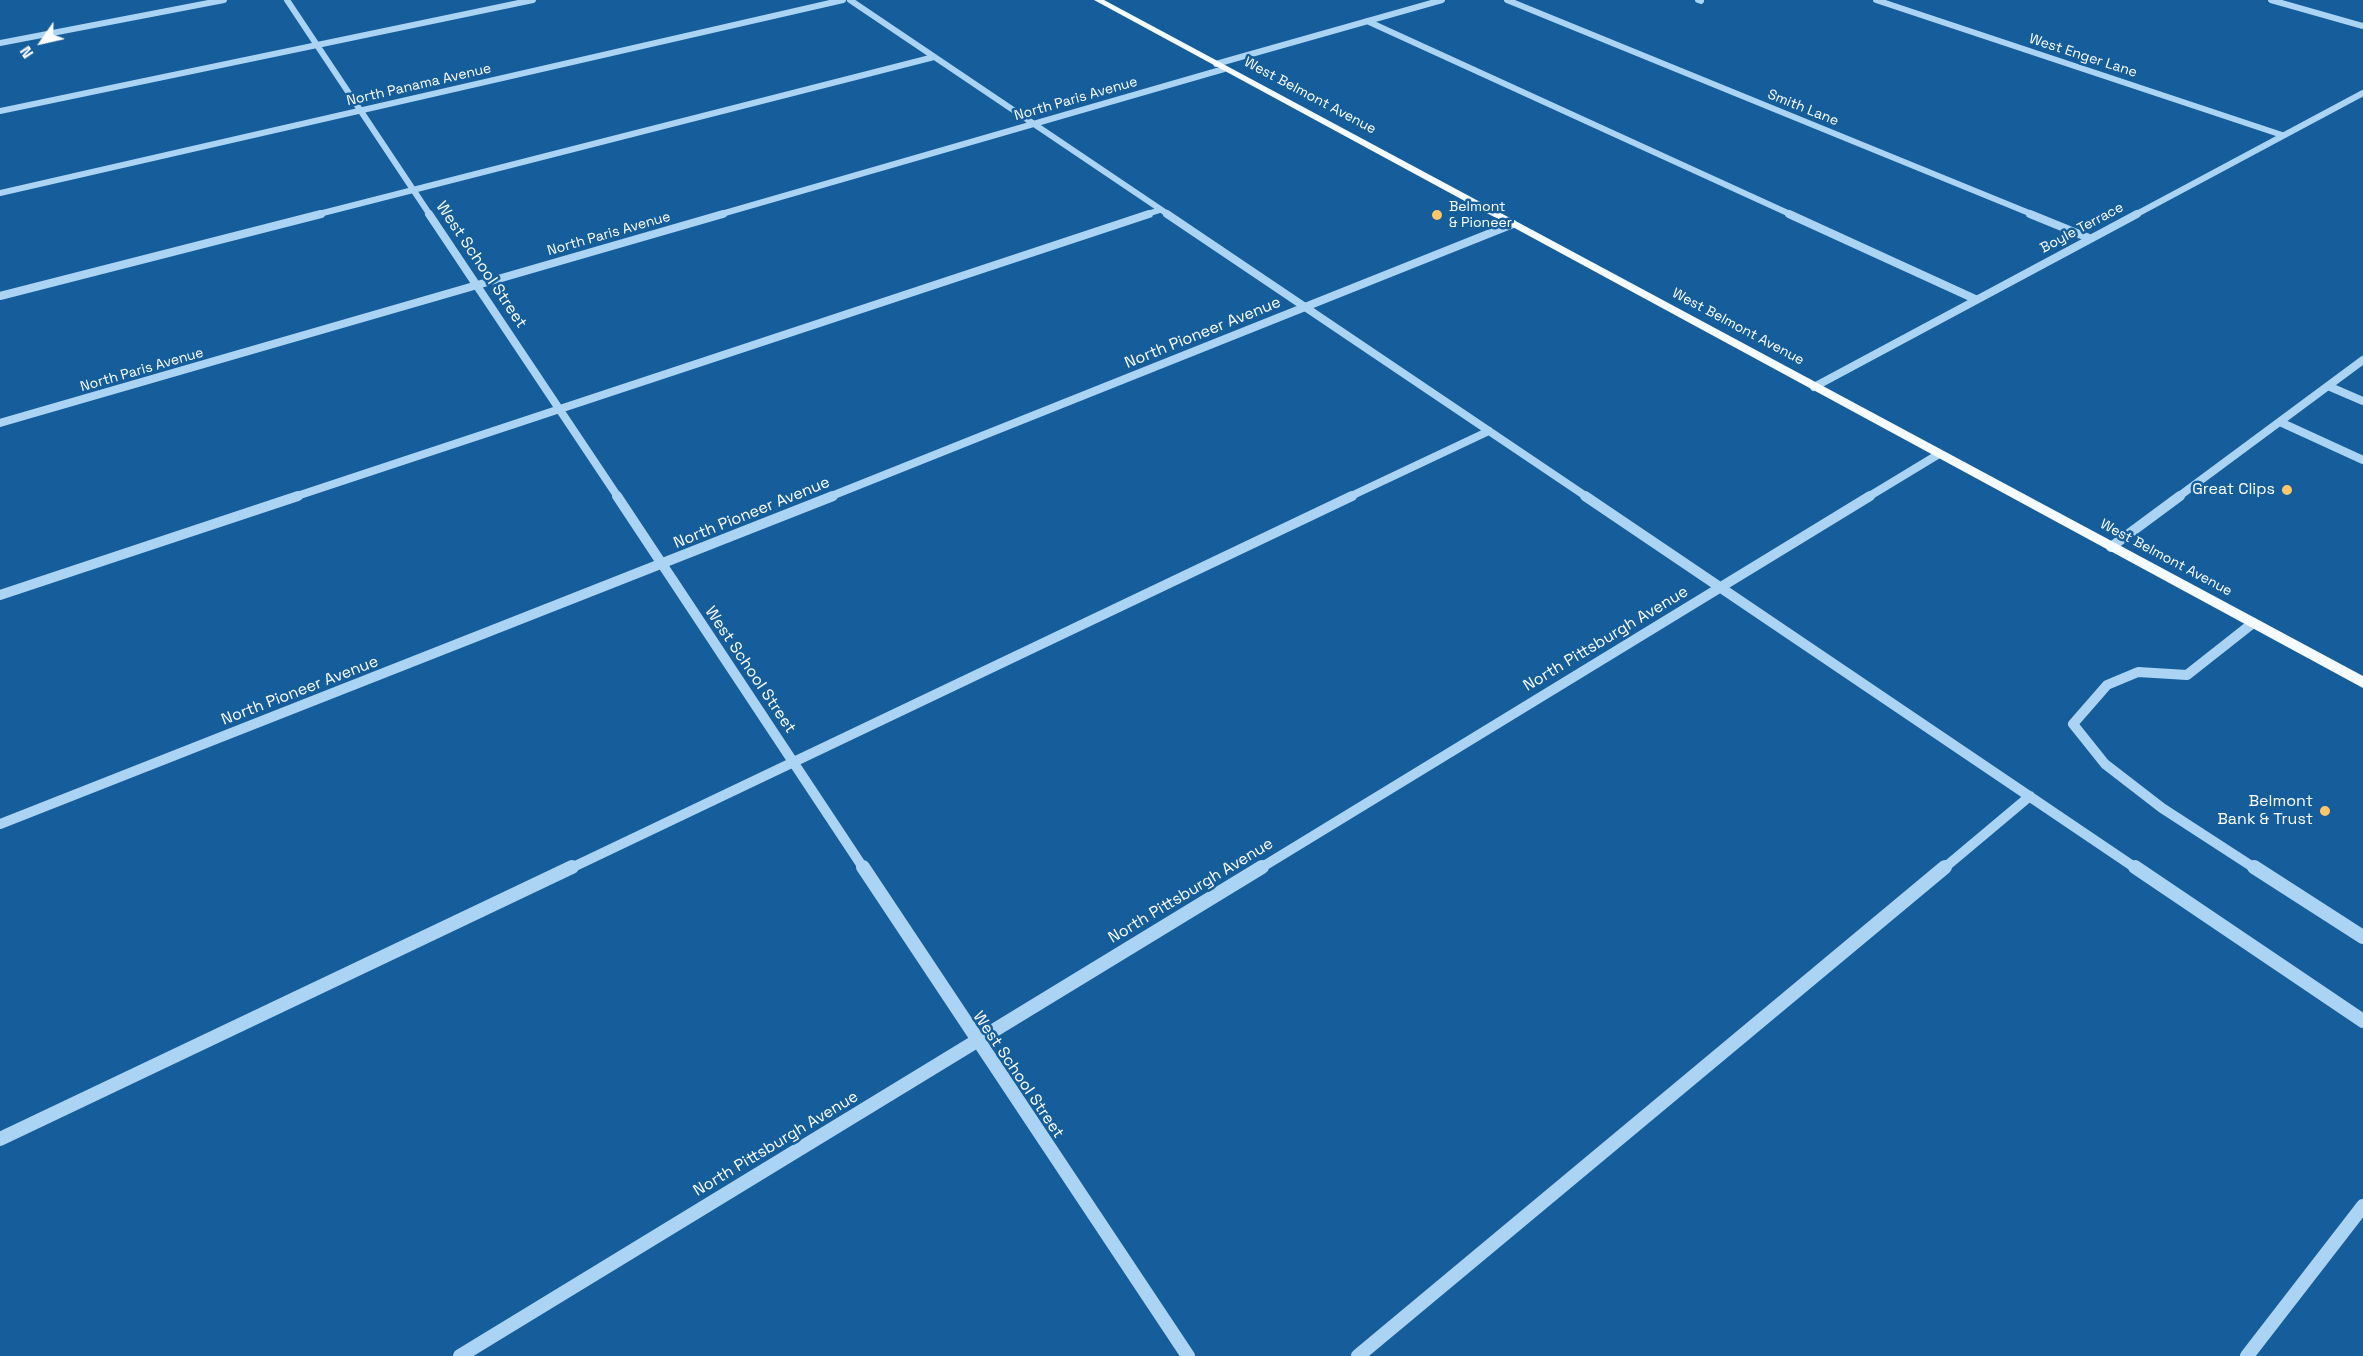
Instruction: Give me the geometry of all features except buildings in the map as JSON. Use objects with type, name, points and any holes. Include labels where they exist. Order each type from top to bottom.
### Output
[{"type":"main road","name":"West Belmont Avenue","points":[[1098,0],[2363,683]]},
{"type":"street","points":[[0,43],[224,0]]},
{"type":"street","name":"West School Street","points":[[287,0],[1188,1356]]},
{"type":"street","points":[[0,111],[532,0]]},
{"type":"street","name":"North Panama Avenue","points":[[0,193],[843,0]]},
{"type":"street","points":[[850,0],[2363,1021]]},
{"type":"street","name":"North Paris Avenue","points":[[0,423],[1033,124],[1442,0]]},
{"type":"street","name":"Smith Lane","points":[[1507,0],[2089,238]]},
{"type":"street","name":"West Enger Lane","points":[[1876,0],[2282,135]]},
{"type":"street","points":[[2271,0],[2363,26]]},
{"type":"street","points":[[1367,21],[1975,299]]},
{"type":"street","points":[[0,296],[934,57]]},
{"type":"street","name":"Boyle Terrace","points":[[1814,387],[2363,93]]},
{"type":"street","points":[[0,595],[1160,210]]},
{"type":"street","name":"North Pioneer Avenue","points":[[0,824],[663,564],[1513,224]]},
{"type":"street","points":[[2111,547],[2363,360]]},
{"type":"street","points":[[2328,386],[2363,401]]},
{"type":"street","points":[[2280,422],[2363,460]]},
{"type":"street","points":[[0,1139],[1489,431]]},
{"type":"street","name":"North Pittsburgh Avenue","points":[[459,1356],[1939,454]]},
{"type":"street","points":[[2253,623],[2187,675],[2138,672],[2107,685],[2073,724],[2104,764],[2192,827],[2363,937]]},
{"type":"street","points":[[1358,1356],[2030,796]]},
{"type":"street","points":[[2247,1356],[2363,1206]]},
{"type":"place","name":"Belmont & Pioneer","points":[[1437,215]]},
{"type":"place","name":"Great Clips","points":[[2287,490]]},
{"type":"place","name":"Belmont Bank & Trust","points":[[2325,811]]}]
